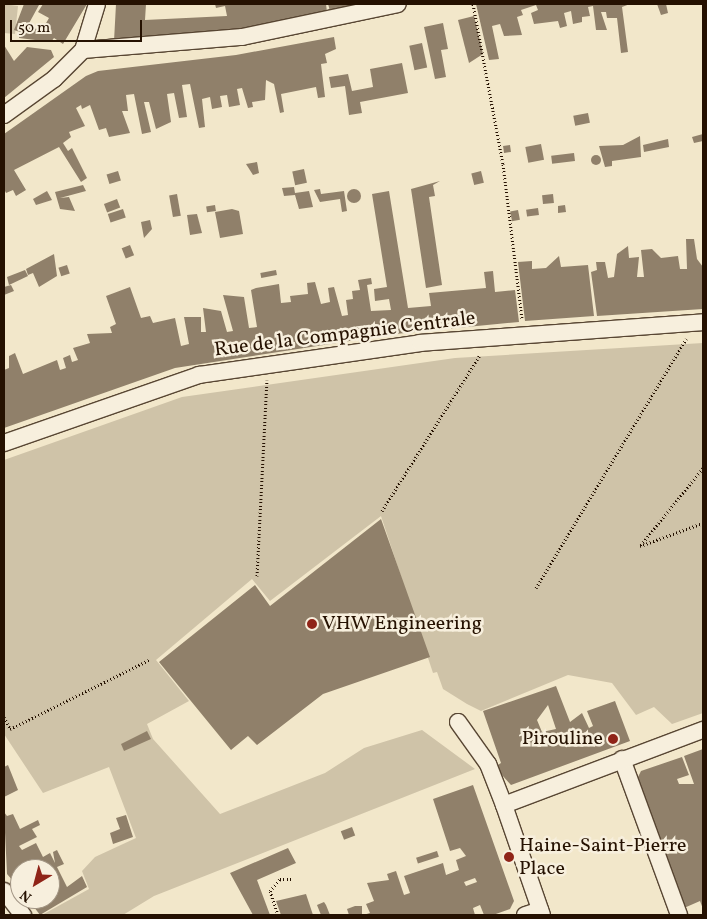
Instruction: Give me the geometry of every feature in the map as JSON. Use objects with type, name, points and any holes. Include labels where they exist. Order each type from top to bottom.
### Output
[{"type":"street","points":[[4,115],[54,79],[83,50],[98,4]]},
{"type":"street","points":[[83,50],[242,37],[398,4]]},
{"type":"street","name":"Rue de la Compagnie Centrale","points":[[4,443],[199,375],[478,339],[703,322]]},
{"type":"street","points":[[458,722],[488,764],[504,805],[536,913]]},
{"type":"street","points":[[504,805],[703,730]]},
{"type":"street","points":[[622,759],[679,915]]},
{"type":"street","points":[[4,891],[23,915]]},
{"type":"path","points":[[473,4],[503,164],[524,335]]},
{"type":"path","points":[[536,588],[687,344],[686,323]]},
{"type":"path","points":[[382,511],[480,357],[478,339]]},
{"type":"path","points":[[257,576],[266,365]]},
{"type":"path","points":[[703,468],[640,546],[703,522]]},
{"type":"path","points":[[4,717],[10,729],[151,659]]},
{"type":"path","points":[[278,915],[270,892],[280,879],[292,879]]},
{"type":"shaded area","points":[[4,4],[18,6],[15,34],[4,33]]},
{"type":"shaded area","points":[[703,343],[703,713],[672,724],[654,707],[636,715],[612,683],[568,675],[481,711],[467,704],[443,689],[437,672],[433,673],[381,516],[270,601],[252,579],[156,660],[189,701],[147,724],[153,739],[220,814],[325,773],[364,748],[422,730],[475,769],[154,896],[123,915],[42,915],[53,909],[60,909],[60,905],[89,889],[82,871],[95,857],[136,838],[109,767],[43,793],[4,734],[4,460],[182,397],[455,358]]},
{"type":"building","points":[[24,4],[39,5],[27,27],[42,30],[49,18],[38,12],[43,4],[87,4],[63,44],[54,38],[51,42],[19,38],[20,32],[14,30]]},
{"type":"building","points":[[116,4],[146,4],[145,20],[227,16],[225,6],[216,8],[215,4],[326,4],[327,12],[230,31],[114,41]]},
{"type":"building","points":[[328,4],[363,4],[330,11]]},
{"type":"building","points":[[476,4],[630,4],[622,7],[628,52],[621,53],[617,18],[607,18],[606,12],[601,12],[607,30],[596,30],[593,6],[588,7],[590,16],[582,17],[582,22],[573,24],[571,11],[564,13],[567,26],[560,28],[558,21],[534,24],[531,13],[538,10],[536,5],[521,10],[523,15],[517,17],[522,35],[504,36],[500,24],[492,26],[499,59],[489,60]]},
{"type":"building","points":[[657,4],[666,4],[668,13],[661,15]]},
{"type":"building","points":[[474,16],[483,54],[469,63],[458,20]]},
{"type":"building","points":[[443,23],[448,49],[441,50],[446,77],[435,79],[424,27]]},
{"type":"building","points":[[334,37],[336,49],[325,54],[327,63],[321,64],[325,97],[318,98],[316,87],[281,94],[284,112],[280,113],[274,84],[266,80],[265,100],[252,102],[253,107],[248,108],[242,88],[237,89],[240,105],[229,107],[227,95],[220,96],[222,107],[212,109],[210,97],[202,99],[205,127],[199,128],[190,84],[182,85],[187,117],[179,118],[174,93],[167,94],[171,122],[156,129],[149,102],[144,102],[151,132],[142,134],[134,94],[126,95],[128,111],[122,111],[130,133],[109,137],[106,128],[99,130],[90,105],[82,109],[81,105],[76,108],[85,126],[69,132],[71,137],[63,143],[68,151],[72,148],[87,178],[81,182],[59,147],[14,170],[26,190],[16,196],[13,190],[6,193],[4,189],[4,134],[86,76],[98,71],[236,55]]},
{"type":"building","points":[[422,43],[427,67],[414,70],[409,46]]},
{"type":"building","points":[[4,45],[14,61],[27,47],[51,50],[54,57],[4,98]]},
{"type":"building","points":[[402,63],[408,93],[360,102],[362,113],[349,115],[345,86],[331,88],[329,77],[348,74],[352,91],[373,87],[370,69]]},
{"type":"building","points":[[588,113],[590,123],[575,126],[573,116]]},
{"type":"building","points":[[703,134],[703,141],[694,143],[692,137]]},
{"type":"building","points":[[640,136],[641,157],[612,161],[612,166],[605,167],[599,146],[623,145]]},
{"type":"building","points":[[668,139],[669,147],[644,152],[643,145]]},
{"type":"building","points":[[541,144],[544,160],[528,163],[525,147]]},
{"type":"building","points":[[510,145],[511,152],[504,153],[503,146]]},
{"type":"building","points":[[574,153],[575,161],[552,164],[551,156]]},
{"type":"building","points":[[596,155],[601,160],[596,165],[591,160]]},
{"type":"building","points":[[257,162],[259,173],[253,175],[246,164]]},
{"type":"building","points":[[304,169],[307,183],[295,185],[292,171]]},
{"type":"building","points":[[118,171],[121,181],[109,184],[107,175]]},
{"type":"building","points":[[481,171],[484,183],[474,185],[471,173]]},
{"type":"building","points":[[440,181],[433,185],[435,196],[429,197],[442,285],[426,288],[411,189]]},
{"type":"building","points":[[83,185],[86,191],[60,198],[69,197],[75,211],[60,209],[55,192]]},
{"type":"building","points":[[294,187],[295,193],[309,191],[313,207],[299,209],[295,195],[284,196],[282,188]]},
{"type":"building","points":[[320,189],[321,194],[344,191],[347,211],[342,212],[340,199],[320,202],[314,190]]},
{"type":"building","points":[[354,189],[359,191],[361,196],[359,201],[354,203],[349,201],[347,196],[349,191]]},
{"type":"building","points":[[47,191],[52,200],[36,205],[33,199]]},
{"type":"building","points":[[389,191],[408,308],[431,306],[429,293],[486,288],[484,272],[493,271],[495,292],[515,290],[519,322],[395,334],[175,368],[4,428],[4,370],[9,368],[9,356],[15,353],[23,374],[57,360],[60,370],[66,368],[63,358],[70,355],[72,362],[78,360],[73,348],[90,343],[87,334],[112,333],[110,327],[116,324],[106,296],[130,287],[141,318],[150,316],[153,323],[175,318],[181,346],[189,344],[184,317],[201,317],[201,332],[206,332],[203,308],[221,311],[227,332],[233,331],[223,295],[244,297],[249,328],[257,327],[251,290],[279,284],[281,303],[291,302],[290,296],[308,294],[307,283],[315,282],[321,304],[330,302],[328,288],[334,287],[342,316],[348,315],[346,300],[353,299],[352,291],[360,290],[358,280],[371,278],[372,284],[367,285],[371,311],[391,310],[389,299],[375,301],[374,289],[387,287],[372,194]]},
{"type":"building","points":[[177,194],[181,216],[173,217],[169,195]]},
{"type":"building","points":[[553,194],[554,203],[543,204],[542,195]]},
{"type":"building","points":[[117,199],[120,207],[107,212],[104,204]]},
{"type":"building","points":[[215,205],[216,211],[207,212],[206,206]]},
{"type":"building","points":[[565,205],[566,212],[558,213],[558,206]]},
{"type":"building","points":[[538,208],[539,215],[527,217],[526,210]]},
{"type":"building","points":[[123,209],[126,218],[111,223],[108,214]]},
{"type":"building","points":[[232,209],[239,211],[243,234],[220,238],[215,212]]},
{"type":"building","points":[[518,210],[520,220],[512,221],[510,212]]},
{"type":"building","points":[[197,214],[202,233],[190,235],[187,215]]},
{"type":"building","points":[[150,220],[152,229],[144,238],[141,222]]},
{"type":"building","points":[[686,239],[694,239],[697,259],[703,267],[703,309],[597,316],[591,272],[597,270],[596,262],[605,262],[608,278],[614,277],[617,254],[628,246],[629,258],[639,257],[637,277],[644,277],[641,250],[652,249],[661,258],[678,256],[680,269],[687,269]]},
{"type":"building","points":[[130,245],[134,255],[126,259],[122,248]]},
{"type":"building","points":[[54,254],[57,276],[39,287],[33,273],[28,275],[26,269]]},
{"type":"building","points":[[559,256],[561,267],[588,265],[594,316],[525,321],[518,262],[532,261],[532,269],[546,268]]},
{"type":"building","points":[[67,265],[70,274],[61,276],[58,268]]},
{"type":"building","points":[[25,270],[28,276],[9,285],[7,277]]},
{"type":"building","points":[[276,270],[277,275],[261,278],[260,273]]},
{"type":"building","points":[[11,285],[14,291],[4,295],[4,287]]},
{"type":"building","name":"VHW Engineering","points":[[381,519],[430,657],[323,694],[257,745],[248,736],[231,750],[159,662],[255,585],[270,606]]},
{"type":"building","points":[[556,686],[570,722],[582,713],[589,728],[593,726],[587,711],[615,701],[630,741],[511,785],[502,775],[496,777],[491,769],[501,763],[483,711]],"holes":[[[548,705],[556,729],[542,732],[537,720]]]},
{"type":"building","points":[[147,731],[151,739],[124,751],[121,744]]},
{"type":"building","points":[[703,749],[703,909],[700,901],[684,908],[638,777],[641,771],[682,757],[689,775],[677,779],[679,784],[694,784],[684,756]]},
{"type":"building","points":[[8,765],[18,790],[4,797],[4,767]]},
{"type":"building","points":[[473,785],[514,901],[510,909],[493,915],[484,915],[480,905],[473,908],[475,915],[363,915],[370,913],[366,904],[374,901],[367,883],[389,880],[387,874],[396,871],[404,895],[410,893],[404,876],[443,863],[446,875],[459,870],[456,860],[466,856],[460,848],[450,851],[433,799]],"holes":[[[475,878],[477,882],[466,886],[464,882]]]},
{"type":"building","points":[[4,812],[7,816],[13,814],[20,829],[38,820],[40,825],[32,829],[37,837],[19,846],[22,850],[36,843],[43,857],[50,853],[53,859],[10,859],[10,877],[7,874]]},
{"type":"building","points":[[126,815],[133,837],[113,844],[110,833],[120,829],[116,818]]},
{"type":"building","points":[[352,827],[355,835],[344,840],[341,831]]},
{"type":"building","points":[[288,848],[296,863],[257,880],[270,915],[253,915],[230,873]]},
{"type":"building","points":[[57,850],[64,864],[60,866],[60,859],[54,859],[53,852]]},
{"type":"building","points":[[437,851],[439,857],[418,864],[416,858]]},
{"type":"building","points":[[60,873],[67,887],[82,876],[87,887],[60,903]]},
{"type":"building","points":[[306,894],[313,915],[281,915],[276,901]]},
{"type":"building","points":[[324,902],[330,915],[321,915],[317,905]]},
{"type":"building","points":[[362,906],[362,915],[349,915],[347,909]]},
{"type":"building","points":[[36,909],[50,909],[40,915]]},
{"type":"place","name":"VHW Engineering","points":[[312,624]]},
{"type":"place","name":"Pirouline","points":[[613,739]]},
{"type":"place","name":"Haine-Saint-Pierre Place","points":[[509,857]]}]
